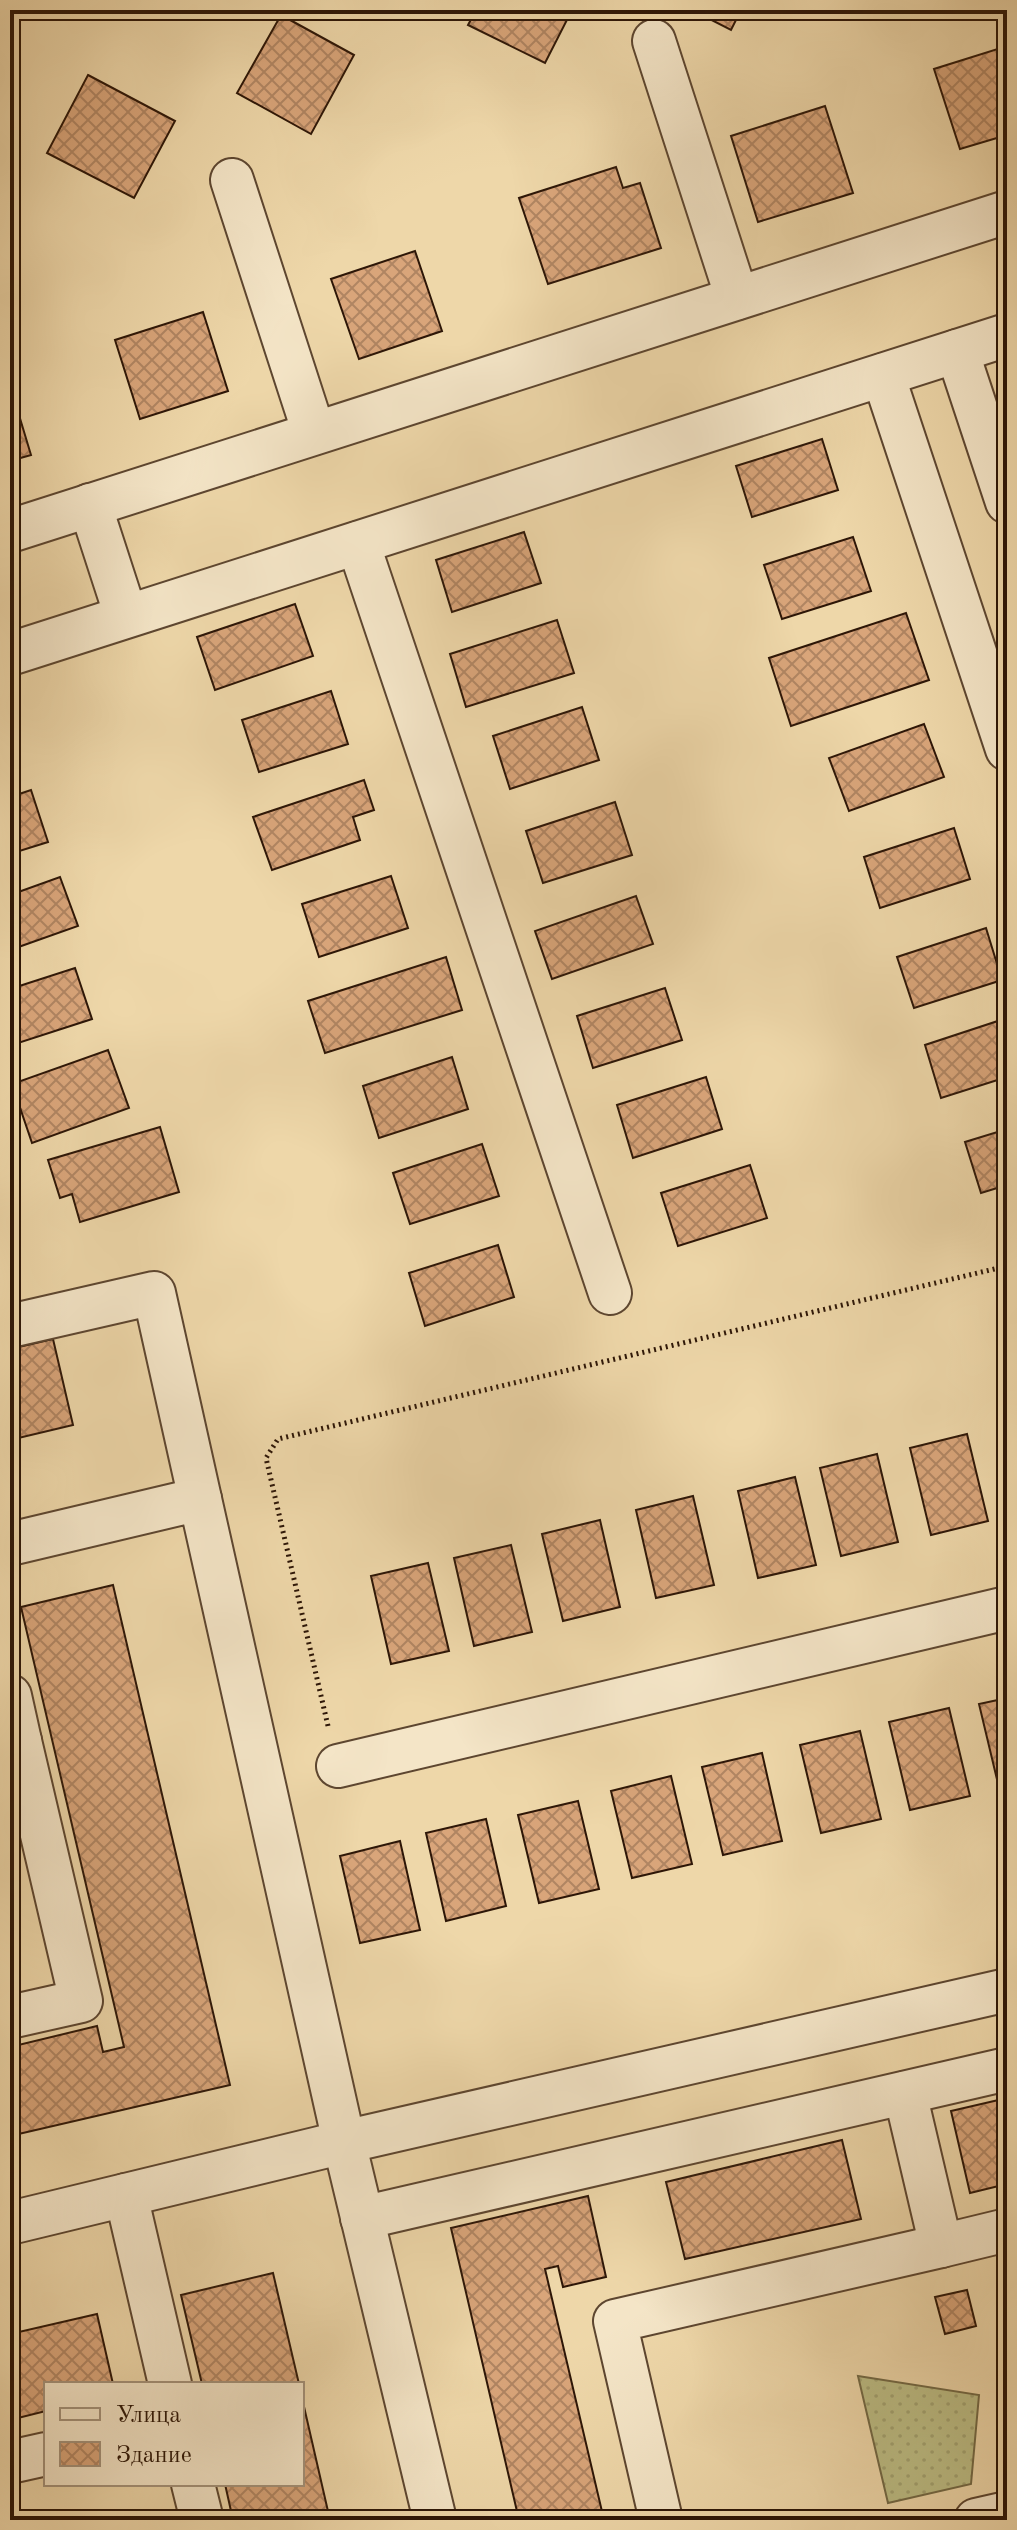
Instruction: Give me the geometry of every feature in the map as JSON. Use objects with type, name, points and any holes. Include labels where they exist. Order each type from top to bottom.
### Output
[{"type":"street","points":[[654,41],[737,298]]},
{"type":"street","points":[[232,180],[314,433]]},
{"type":"street","points":[[10,531],[1007,212]]},
{"type":"street","points":[[10,654],[1007,335]]},
{"type":"street","points":[[957,351],[1007,502]]},
{"type":"street","points":[[883,375],[1007,749]]},
{"type":"street","points":[[90,505],[126,616]]},
{"type":"street","points":[[358,543],[610,1293]]},
{"type":"street","points":[[10,1326],[154,1293],[344,2142],[435,2520]]},
{"type":"street","points":[[10,1544],[200,1499]]},
{"type":"street","points":[[338,1766],[1007,1608]]},
{"type":"street","points":[[10,1696],[15,1742],[81,2001],[10,2017]]},
{"type":"street","points":[[10,2223],[344,2142],[1007,1990]]},
{"type":"street","points":[[362,2218],[1007,2069]]},
{"type":"street","points":[[905,2093],[941,2246]]},
{"type":"street","points":[[126,2195],[170,2382]]},
{"type":"street","points":[[661,2520],[615,2321],[1007,2230]]},
{"type":"street","points":[[10,2462],[44,2454]]},
{"type":"street","points":[[194,2486],[202,2520]]},
{"type":"street","points":[[976,2520],[1007,2513]]},
{"type":"path","points":[[338,1766],[266,1458],[278,1439],[1007,1266]]},
{"type":"green space","points":[[858,2376],[979,2395],[971,2484],[888,2503]]},
{"type":"building","points":[[476,10],[572,10],[545,63],[468,25]]},
{"type":"building","points":[[692,10],[741,10],[731,30]]},
{"type":"building","points":[[281,15],[354,55],[311,134],[237,93]]},
{"type":"building","points":[[1007,46],[1007,135],[960,149],[934,69]]},
{"type":"building","points":[[88,75],[175,121],[134,198],[47,153]]},
{"type":"building","points":[[825,106],[853,193],[758,222],[731,136]]},
{"type":"building","points":[[616,167],[623,188],[640,183],[661,248],[548,284],[519,198]]},
{"type":"building","points":[[415,251],[442,331],[359,359],[331,279]]},
{"type":"building","points":[[203,312],[228,391],[140,419],[115,340]]},
{"type":"building","points":[[10,385],[31,455],[10,461]]},
{"type":"building","points":[[822,439],[838,490],[752,517],[736,466]]},
{"type":"building","points":[[524,532],[541,583],[452,612],[436,560]]},
{"type":"building","points":[[853,537],[871,591],[782,619],[764,565]]},
{"type":"building","points":[[295,604],[313,656],[215,690],[197,637]]},
{"type":"building","points":[[906,613],[929,680],[791,726],[769,658]]},
{"type":"building","points":[[557,620],[574,673],[466,707],[450,654]]},
{"type":"building","points":[[331,691],[348,744],[259,772],[242,720]]},
{"type":"building","points":[[582,707],[599,760],[510,789],[493,736]]},
{"type":"building","points":[[924,724],[944,777],[849,811],[829,758]]},
{"type":"building","points":[[364,780],[374,810],[353,817],[360,840],[272,870],[253,817]]},
{"type":"building","points":[[31,790],[48,842],[10,854],[10,797]]},
{"type":"building","points":[[615,802],[632,855],[543,883],[526,831]]},
{"type":"building","points":[[954,828],[970,879],[880,908],[864,857]]},
{"type":"building","points":[[391,876],[408,928],[319,957],[302,904]]},
{"type":"building","points":[[60,877],[78,926],[10,950],[10,895]]},
{"type":"building","points":[[636,896],[653,944],[552,979],[535,931]]},
{"type":"building","points":[[986,928],[1002,980],[914,1008],[897,957]]},
{"type":"building","points":[[446,957],[462,1010],[325,1053],[308,1001]]},
{"type":"building","points":[[75,968],[92,1019],[12,1045],[10,989]]},
{"type":"building","points":[[665,988],[682,1040],[593,1068],[577,1016]]},
{"type":"building","points":[[1007,1018],[1007,1077],[941,1098],[925,1045]]},
{"type":"building","points":[[108,1050],[129,1108],[32,1143],[12,1084]]},
{"type":"building","points":[[452,1057],[468,1109],[379,1138],[363,1086]]},
{"type":"building","points":[[706,1077],[722,1129],[633,1158],[617,1105]]},
{"type":"building","points":[[160,1127],[179,1192],[80,1222],[72,1194],[60,1198],[48,1160]]},
{"type":"building","points":[[1007,1129],[1007,1185],[981,1193],[965,1142]]},
{"type":"building","points":[[482,1144],[499,1196],[410,1224],[393,1173]]},
{"type":"building","points":[[750,1165],[767,1218],[678,1246],[661,1193]]},
{"type":"building","points":[[498,1245],[514,1297],[425,1326],[409,1273]]},
{"type":"building","points":[[53,1339],[73,1425],[10,1440],[10,1349]]},
{"type":"building","points":[[967,1434],[988,1521],[931,1535],[910,1448]]},
{"type":"building","points":[[877,1454],[898,1542],[841,1556],[820,1468]]},
{"type":"building","points":[[795,1477],[816,1565],[758,1578],[738,1491]]},
{"type":"building","points":[[693,1496],[714,1585],[656,1598],[636,1510]]},
{"type":"building","points":[[600,1520],[620,1607],[563,1621],[542,1534]]},
{"type":"building","points":[[511,1545],[532,1632],[474,1646],[454,1558]]},
{"type":"building","points":[[428,1563],[449,1651],[391,1664],[371,1576]]},
{"type":"building","points":[[113,1585],[230,2085],[10,2136],[10,2047],[97,2026],[103,2052],[124,2047],[21,1607]]},
{"type":"building","points":[[1007,1698],[1007,1790],[1000,1792],[979,1704]]},
{"type":"building","points":[[949,1708],[970,1796],[910,1810],[889,1722]]},
{"type":"building","points":[[860,1731],[881,1819],[821,1833],[800,1745]]},
{"type":"building","points":[[762,1753],[782,1841],[723,1855],[702,1767]]},
{"type":"building","points":[[671,1776],[692,1864],[632,1878],[611,1791]]},
{"type":"building","points":[[578,1801],[599,1889],[539,1903],[518,1815]]},
{"type":"building","points":[[486,1819],[506,1906],[446,1921],[426,1833]]},
{"type":"building","points":[[400,1841],[420,1930],[360,1943],[340,1856]]},
{"type":"building","points":[[1007,2098],[1007,2184],[970,2193],[951,2111]]},
{"type":"building","points":[[842,2140],[861,2219],[685,2259],[666,2182]]},
{"type":"building","points":[[588,2196],[606,2277],[563,2287],[558,2266],[545,2269],[604,2520],[519,2520],[451,2228]]},
{"type":"building","points":[[273,2273],[299,2382],[202,2382],[181,2295]]},
{"type":"building","points":[[967,2290],[976,2326],[945,2334],[935,2297]]},
{"type":"building","points":[[97,2314],[113,2382],[44,2382],[44,2412],[10,2420],[10,2334]]},
{"type":"building","points":[[304,2407],[330,2520],[233,2520],[225,2486],[304,2486]]}]
